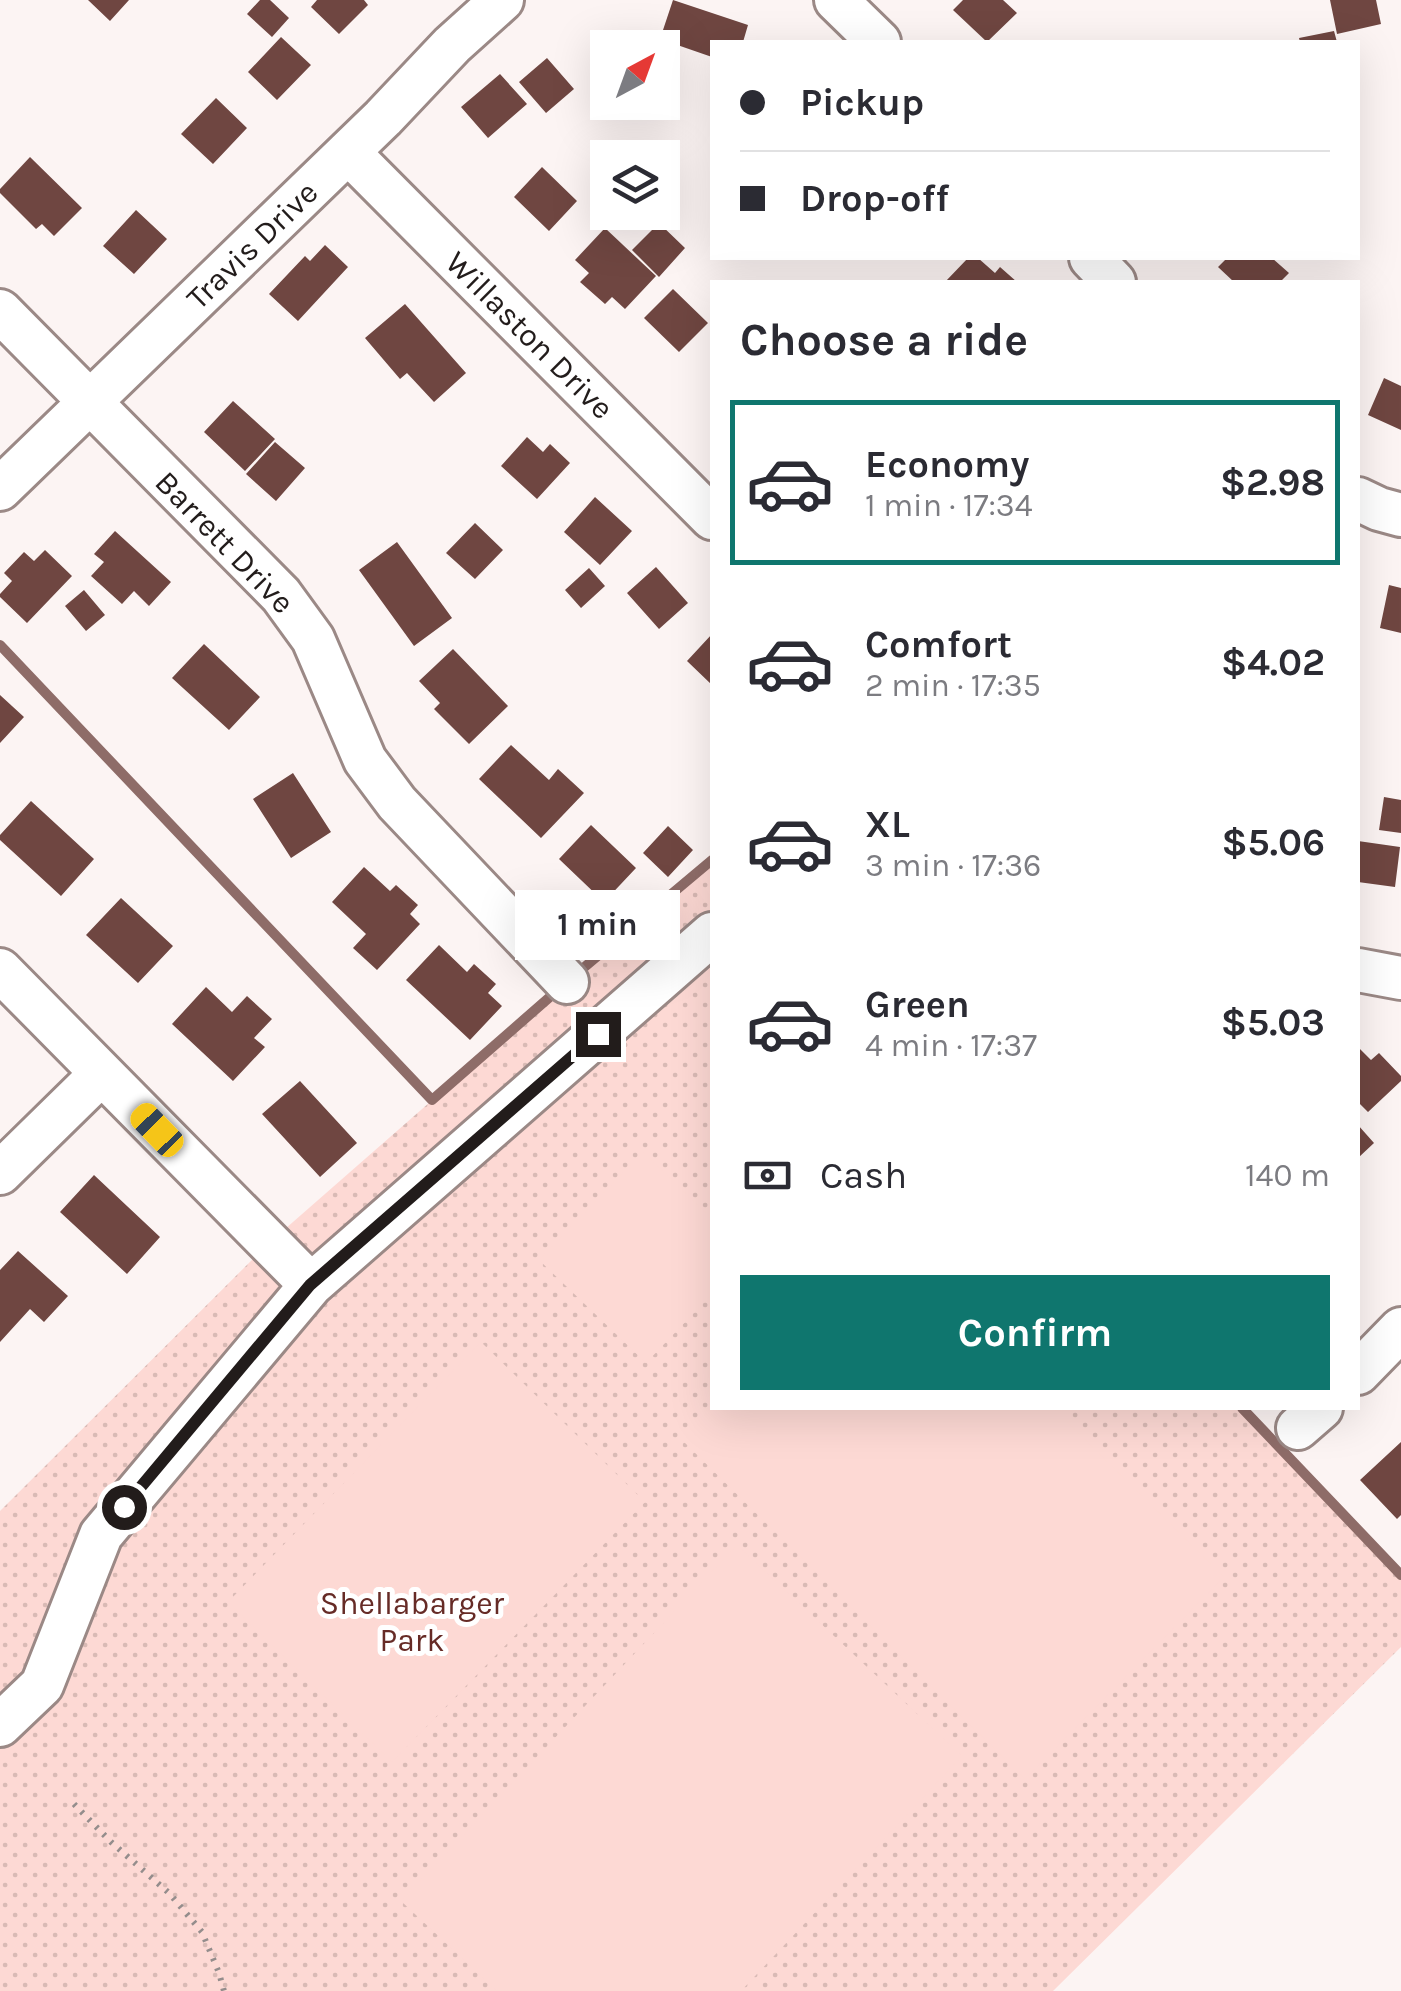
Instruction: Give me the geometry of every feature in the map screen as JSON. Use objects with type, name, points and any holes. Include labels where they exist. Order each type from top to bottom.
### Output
[{"type":"street","name":"Travis Drive","points":[[0,489],[502,0]]},
{"type":"street","points":[[836,0],[877,40]]},
{"type":"street","name":"Willaston Drive","points":[[348,152],[710,516]]},
{"type":"street","points":[[1093,260],[1112,280]]},
{"type":"street","name":"Barrett Drive","points":[[0,311],[281,595],[313,639],[364,760],[397,803],[567,982]]},
{"type":"street","points":[[1360,500],[1401,515]]},
{"type":"street","points":[[0,1725],[42,1685],[100,1535],[310,1285],[710,936]]},
{"type":"street","points":[[0,970],[310,1285]]},
{"type":"street","points":[[1360,970],[1401,978]]},
{"type":"street","points":[[0,1174],[102,1074]]},
{"type":"street","points":[[1360,1371],[1401,1329]]},
{"type":"path","points":[[74,1804],[110,1842],[170,1893],[202,1932],[224,1991]]},
{"type":"green space","name":"Shellabarger Park","points":[[710,862],[710,1410],[1241,1410],[1401,1575],[1401,1647],[1053,1991],[0,1991],[0,1511],[269,1243]]},
{"type":"green space","points":[[643,1152],[710,1217],[710,1296],[646,1363],[539,1260]]},
{"type":"green space","points":[[481,1342],[645,1502],[392,1762],[228,1602]]},
{"type":"green space","points":[[714,1410],[1055,1410],[1224,1577],[1025,1779],[683,1441]]},
{"type":"green space","points":[[737,1545],[962,1756],[741,1991],[497,1991],[401,1901]]},
{"type":"building","points":[[88,0],[129,0],[110,21]]},
{"type":"building","points":[[260,0],[270,0],[289,18],[272,37],[247,14]]},
{"type":"building","points":[[317,0],[364,0],[368,5],[339,34],[311,7]]},
{"type":"building","points":[[673,0],[748,25],[744,40],[710,40],[710,56],[680,46],[680,30],[663,30]]},
{"type":"building","points":[[963,0],[1003,0],[1017,13],[985,40],[953,10]]},
{"type":"building","points":[[1330,0],[1376,0],[1381,24],[1337,34]]},
{"type":"building","points":[[1334,31],[1336,40],[1300,40]]},
{"type":"building","points":[[281,37],[311,65],[277,100],[248,72]]},
{"type":"building","points":[[547,58],[574,89],[546,113],[519,82]]},
{"type":"building","points":[[500,74],[527,104],[488,138],[461,107]]},
{"type":"building","points":[[216,98],[247,128],[213,164],[181,134]]},
{"type":"building","points":[[30,157],[82,208],[54,236],[42,224],[36,229],[0,193]]},
{"type":"building","points":[[542,167],[577,201],[549,231],[514,197]]},
{"type":"building","points":[[136,210],[167,239],[134,274],[103,246]]},
{"type":"building","points":[[607,230],[656,276],[625,309],[612,297],[605,304],[580,282],[589,273],[575,260]]},
{"type":"building","points":[[652,230],[666,230],[685,248],[659,277],[632,250]]},
{"type":"building","points":[[325,245],[348,267],[298,321],[269,294],[305,256],[310,261]]},
{"type":"building","points":[[966,260],[980,260],[995,273],[1000,267],[1015,280],[947,280]]},
{"type":"building","points":[[1225,260],[1274,260],[1289,273],[1282,280],[1232,280],[1218,267]]},
{"type":"building","points":[[673,289],[708,323],[679,352],[644,318]]},
{"type":"building","points":[[405,304],[466,373],[434,402],[407,373],[400,379],[365,338]]},
{"type":"building","points":[[1384,378],[1401,386],[1401,430],[1368,415]]},
{"type":"building","points":[[233,401],[275,439],[245,471],[204,432]]},
{"type":"building","points":[[527,437],[543,452],[550,444],[570,463],[537,499],[501,466]]},
{"type":"building","points":[[275,442],[305,468],[276,501],[246,474]]},
{"type":"building","points":[[595,497],[632,531],[600,565],[564,532]]},
{"type":"building","points":[[475,523],[503,550],[475,579],[446,553]]},
{"type":"building","points":[[115,531],[171,582],[149,606],[134,591],[122,604],[91,576],[104,562],[94,554]]},
{"type":"building","points":[[397,542],[452,618],[414,646],[359,570]]},
{"type":"building","points":[[45,550],[72,576],[27,623],[0,597],[12,581],[4,573],[24,552],[34,561]]},
{"type":"building","points":[[656,567],[688,603],[659,629],[627,593]]},
{"type":"building","points":[[589,568],[605,586],[581,608],[565,590]]},
{"type":"building","points":[[1389,585],[1401,588],[1401,633],[1380,628]]},
{"type":"building","points":[[84,590],[105,615],[86,631],[65,606]]},
{"type":"building","points":[[710,636],[710,683],[687,661]]},
{"type":"building","points":[[204,644],[260,697],[229,730],[172,678]]},
{"type":"building","points":[[453,649],[508,706],[469,744],[434,709],[440,703],[419,681]]},
{"type":"building","points":[[0,695],[24,717],[0,743]]},
{"type":"building","points":[[511,745],[549,780],[558,769],[584,793],[541,838],[479,779]]},
{"type":"building","points":[[293,773],[331,832],[291,858],[253,799]]},
{"type":"building","points":[[1384,797],[1401,800],[1401,833],[1379,830]]},
{"type":"building","points":[[31,801],[94,859],[61,896],[0,840],[0,835]]},
{"type":"building","points":[[591,825],[636,868],[604,902],[559,859]]},
{"type":"building","points":[[668,826],[693,850],[668,877],[643,853]]},
{"type":"building","points":[[1360,841],[1400,847],[1395,887],[1360,882]]},
{"type":"building","points":[[364,867],[390,891],[396,885],[418,905],[410,914],[420,924],[377,970],[353,948],[366,934],[332,902]]},
{"type":"building","points":[[121,898],[173,946],[138,983],[86,935]]},
{"type":"building","points":[[439,945],[467,972],[474,964],[496,984],[488,993],[502,1006],[470,1040],[406,980]]},
{"type":"building","points":[[206,987],[232,1012],[247,996],[272,1019],[254,1038],[265,1047],[233,1081],[172,1024]]},
{"type":"building","points":[[1360,1049],[1371,1060],[1379,1053],[1401,1076],[1401,1081],[1368,1112],[1360,1104]]},
{"type":"building","points":[[300,1081],[357,1143],[320,1177],[262,1114]]},
{"type":"building","points":[[1360,1127],[1374,1143],[1360,1156]]},
{"type":"building","points":[[94,1175],[160,1237],[127,1274],[60,1212]]},
{"type":"building","points":[[18,1251],[68,1296],[44,1322],[30,1309],[0,1342],[0,1270]]},
{"type":"building","points":[[1401,1442],[1401,1515],[1397,1519],[1360,1480]]},
{"type":"waterway","points":[[0,645],[432,1100],[559,989]]},
{"type":"waterway","points":[[575,975],[710,862]]},
{"type":"waterway","points":[[1244,1410],[1401,1575]]},
{"type":"route","points":[[124,1507],[310,1285],[598,1034]]}]
